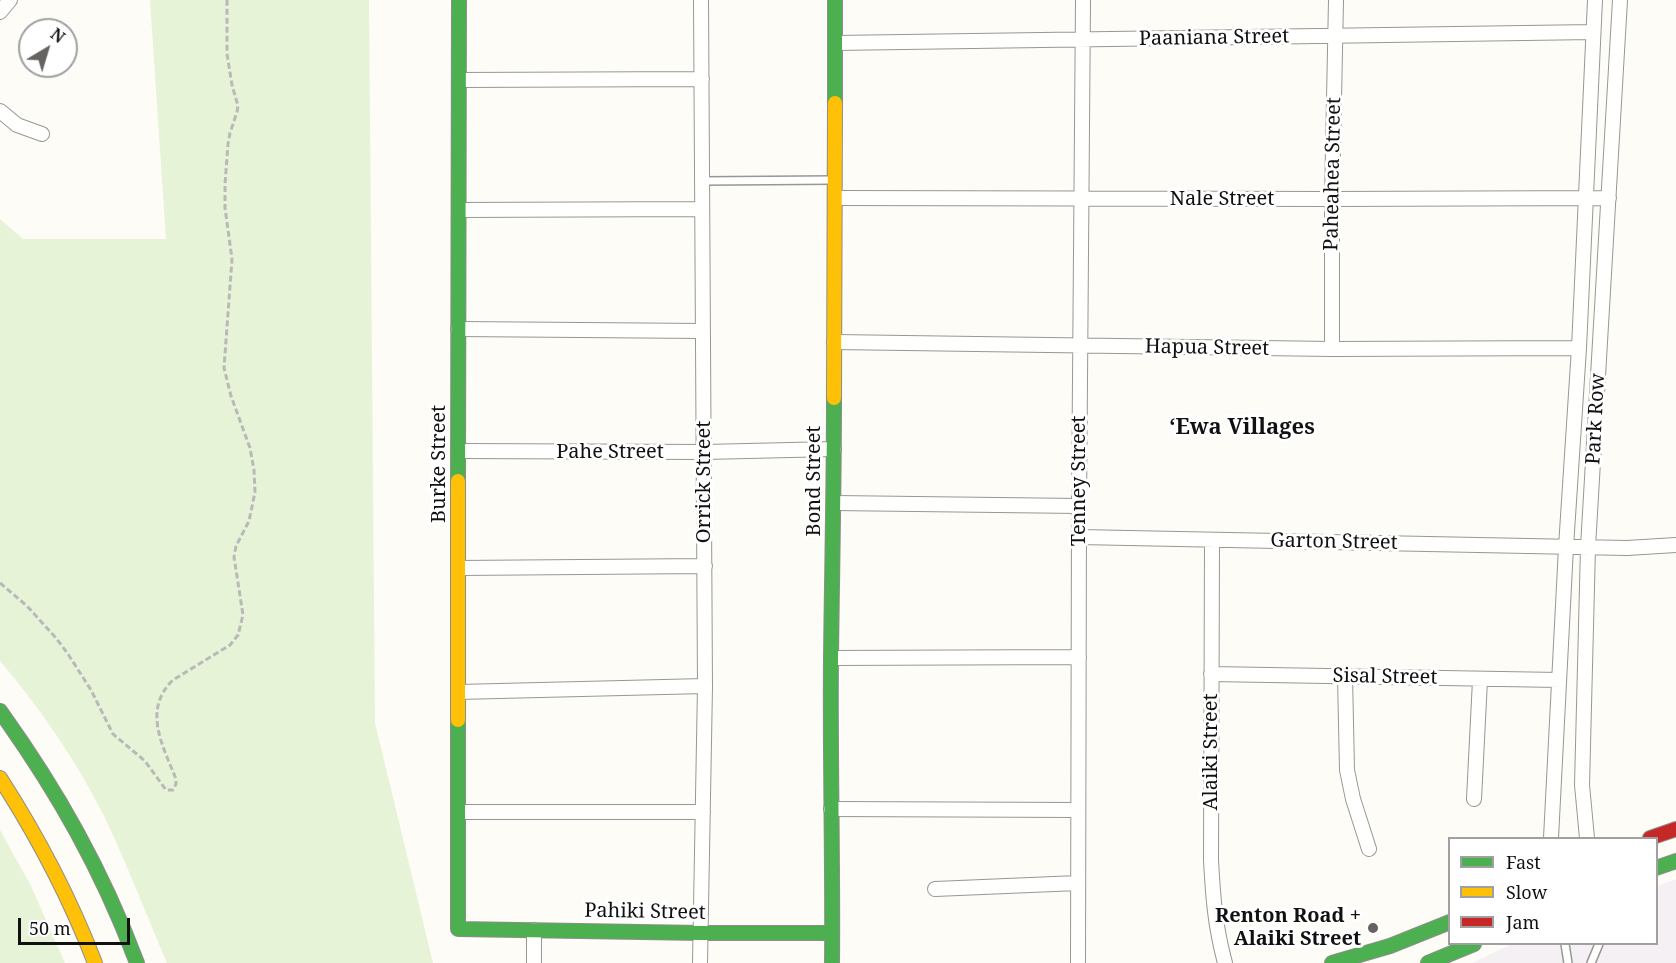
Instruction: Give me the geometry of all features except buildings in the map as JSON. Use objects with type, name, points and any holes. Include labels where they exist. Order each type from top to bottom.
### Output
[{"type":"street","points":[[0,12],[10,0]]},
{"type":"street","name":"Burke Street","points":[[458,929],[459,0]]},
{"type":"street","name":"Orrick Street","points":[[700,963],[705,686],[701,0]]},
{"type":"street","name":"Bond Street","points":[[832,963],[831,657],[834,503],[835,0]]},
{"type":"street","name":"Tenney Street","points":[[1078,963],[1078,506],[1083,0]]},
{"type":"street","name":"Paheahea Street","points":[[1332,349],[1336,0]]},
{"type":"street","name":"Park Row","points":[[1551,837],[1587,198],[1595,0]]},
{"type":"street","name":"Park Row","points":[[1587,837],[1582,784],[1588,547],[1620,0]]},
{"type":"street","name":"Paaniana Street","points":[[835,43],[1593,32]]},
{"type":"street","points":[[459,80],[702,79]]},
{"type":"street","points":[[0,111],[26,130],[42,134]]},
{"type":"street","name":"Nale Street","points":[[834,198],[1609,198]]},
{"type":"street","points":[[459,210],[702,209]]},
{"type":"street","points":[[458,329],[703,331]]},
{"type":"street","name":"Hapua Street","points":[[834,342],[1332,349],[1579,348]]},
{"type":"street","name":"Pahe Street","points":[[458,451],[704,452],[834,449]]},
{"type":"street","points":[[834,503],[1078,506]]},
{"type":"street","name":"Garton Street","points":[[1079,537],[1627,548],[1676,545]]},
{"type":"street","name":"Alaiki Street","points":[[1212,540],[1211,860],[1213,910],[1225,963]]},
{"type":"street","points":[[458,568],[705,566]]},
{"type":"street","points":[[831,657],[1079,657]]},
{"type":"street","name":"Sisal Street","points":[[1211,674],[1559,680]]},
{"type":"street","points":[[1345,676],[1347,770],[1353,800],[1369,849]]},
{"type":"street","points":[[1474,799],[1480,680]]},
{"type":"street","points":[[458,692],[705,686]]},
{"type":"street","points":[[0,711],[49,780],[91,854],[109,892],[137,963]]},
{"type":"street","points":[[0,778],[57,874],[95,963]]},
{"type":"street","points":[[831,809],[1078,810]]},
{"type":"street","points":[[458,812],[703,812]]},
{"type":"street","points":[[1653,837],[1676,829]]},
{"type":"street","points":[[1658,867],[1676,861]]},
{"type":"street","points":[[935,889],[1078,883]]},
{"type":"street","points":[[1332,963],[1390,946],[1448,922]]},
{"type":"street","name":"Pahiki Street","points":[[458,929],[832,933]]},
{"type":"street","points":[[534,930],[534,963]]},
{"type":"street","points":[[1428,963],[1472,945]]},
{"type":"lane","points":[[702,181],[834,180]]},
{"type":"lane","points":[[1565,945],[1568,963]]},
{"type":"lane","points":[[1591,963],[1599,945]]},
{"type":"path","points":[[0,583],[43,622],[68,654],[91,690],[113,734],[144,761],[166,789],[173,790],[176,779],[158,732],[156,719],[158,706],[166,686],[230,645],[238,635],[243,615],[234,557],[236,546],[249,521],[255,492],[250,448],[231,396],[225,368],[232,259],[225,208],[225,184],[228,144],[238,106],[228,54],[227,0]]},
{"type":"shaded area","points":[[1676,879],[1676,963],[1472,963],[1510,945],[1658,945],[1658,886]]},
{"type":"green space","points":[[150,0],[369,0],[375,723],[433,963],[167,963],[121,852],[82,775],[29,697],[0,661],[0,219],[23,239],[166,239]]},
{"type":"green space","points":[[0,830],[31,886],[65,963],[0,963]]},
{"type":"traffic: fast","points":[[458,481],[459,0]]},
{"type":"traffic: fast","points":[[835,0],[835,103]]},
{"type":"traffic: fast","points":[[832,963],[831,696],[834,398]]},
{"type":"traffic: fast","points":[[0,711],[41,771],[77,832],[109,896],[137,963]]},
{"type":"traffic: fast","points":[[458,720],[458,929],[832,933]]},
{"type":"traffic: fast","points":[[1658,867],[1676,861]]},
{"type":"traffic: fast","points":[[1332,963],[1390,946],[1448,923]]},
{"type":"traffic: fast","points":[[1428,963],[1472,945]]},
{"type":"traffic: slow","points":[[834,398],[835,103]]},
{"type":"traffic: slow","points":[[458,481],[458,720]]},
{"type":"traffic: slow","points":[[0,778],[52,868],[95,963]]},
{"type":"traffic: jam","points":[[1653,837],[1676,829]]},
{"type":"place","name":"Renton Road + Alaiki Street","points":[[1373,928]]},
{"type":"district","name":"‘Ewa Villages","points":[[1242,428]]}]
